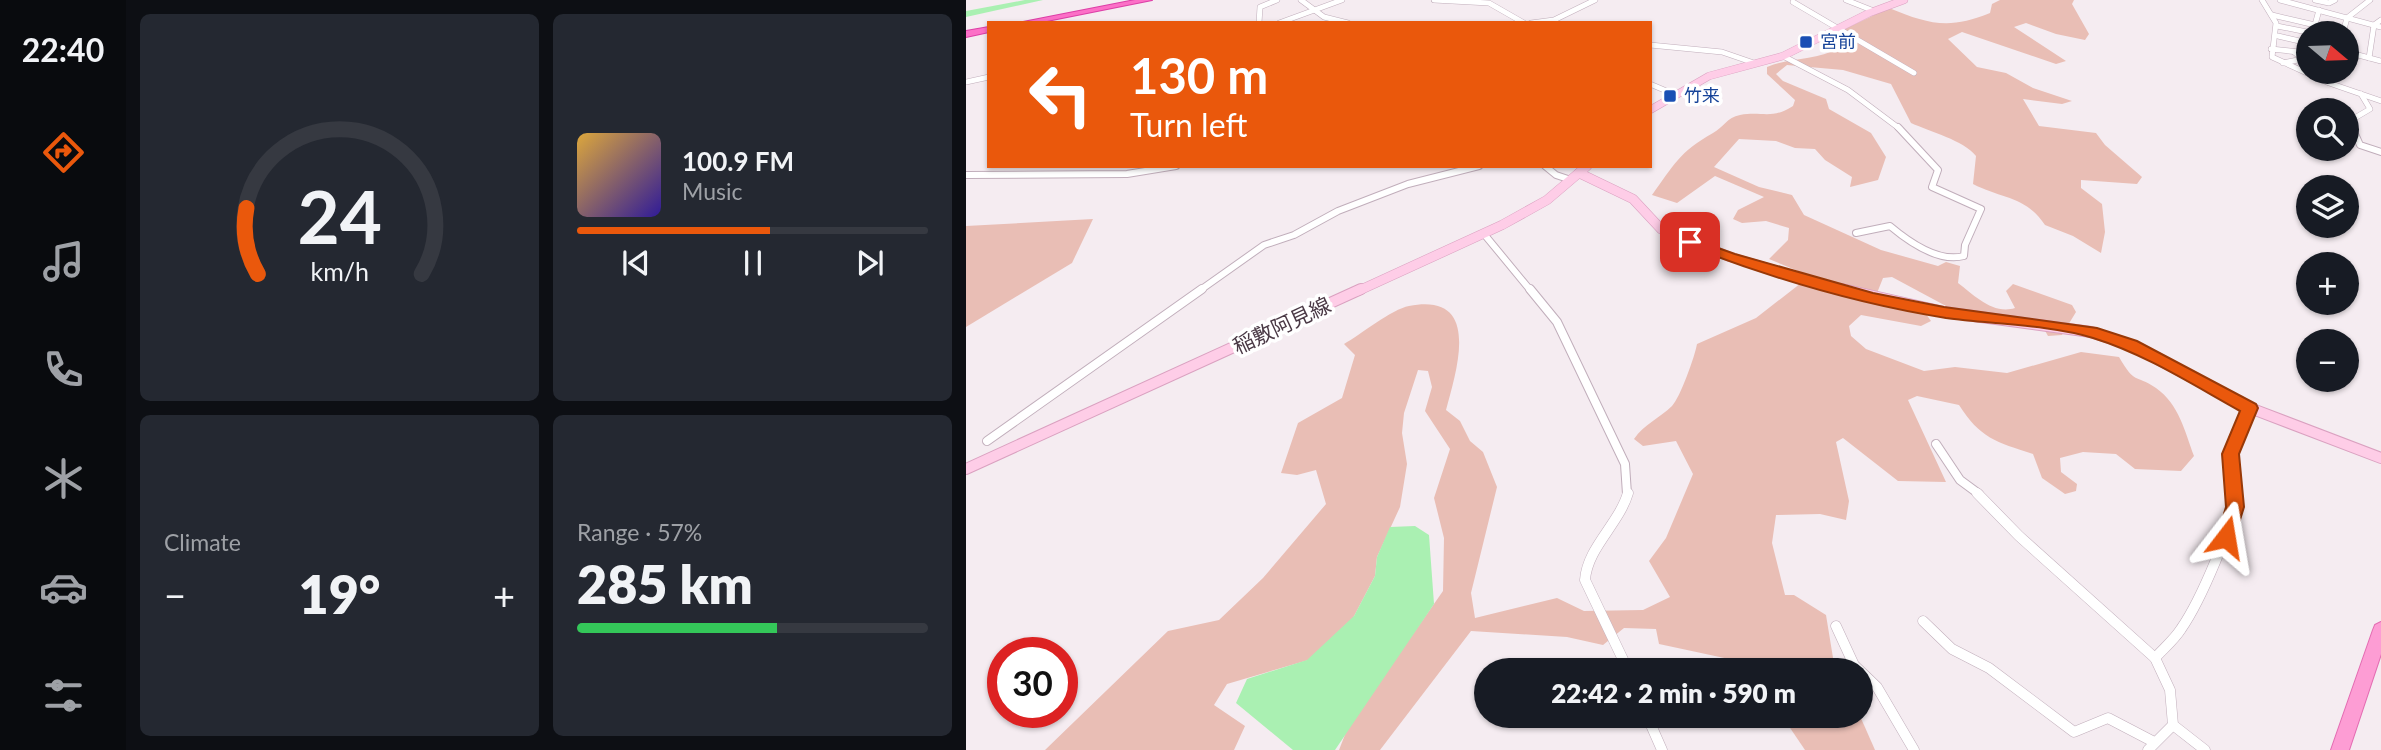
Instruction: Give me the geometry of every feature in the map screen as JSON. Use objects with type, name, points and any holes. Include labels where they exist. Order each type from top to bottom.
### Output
[{"type":"highway","points":[[1019,21],[1133,0]]},
{"type":"highway","points":[[1033,21],[1148,0]]},
{"type":"highway","points":[[966,32],[987,28]]},
{"type":"main road","points":[[1652,109],[1709,76],[1783,55],[1874,11],[1904,0]]},
{"type":"main road","points":[[1579,173],[1633,199],[1661,229],[1730,257],[1873,298],[1944,312],[2091,332],[2131,345],[2250,408],[2381,458]]},
{"type":"main road","name":"稲敷阿見線","points":[[966,469],[1484,234],[1532,210],[1579,173]]},
{"type":"main road","points":[[2340,750],[2381,630]]},
{"type":"street","points":[[1259,21],[1260,7],[1277,0]]},
{"type":"street","points":[[1301,0],[1324,17],[1340,21]]},
{"type":"street","points":[[1285,21],[1342,0]]},
{"type":"street","points":[[1434,0],[1489,3],[1520,21]]},
{"type":"street","points":[[1550,21],[1595,0]]},
{"type":"street","points":[[1791,1],[1800,0]]},
{"type":"street","points":[[1846,0],[1874,11]]},
{"type":"street","points":[[2262,0],[2277,26],[2278,36],[2271,49],[2272,57],[2381,101]]},
{"type":"street","points":[[2280,0],[2378,26]]},
{"type":"street","points":[[2315,0],[2329,4],[2334,0]]},
{"type":"street","points":[[2346,21],[2367,0]]},
{"type":"street","points":[[1791,1],[1914,73]]},
{"type":"street","points":[[2285,18],[2290,3]]},
{"type":"street","points":[[2272,15],[2315,25],[2319,10]]},
{"type":"street","points":[[2369,58],[2381,20]]},
{"type":"street","points":[[2277,26],[2296,30]]},
{"type":"street","points":[[2278,36],[2296,40]]},
{"type":"street","points":[[1652,45],[1722,52],[1754,63]]},
{"type":"street","points":[[2271,49],[2294,52],[2303,59],[2283,63]]},
{"type":"street","points":[[1783,55],[1866,99],[1901,128],[1938,170],[1932,187],[1981,209],[1965,245],[1964,256],[1952,259],[1910,243],[1890,226],[1856,233]]},
{"type":"street","points":[[2359,55],[2381,61]]},
{"type":"street","points":[[966,82],[987,77]]},
{"type":"street","points":[[1652,85],[1676,95]]},
{"type":"street","points":[[2359,115],[2370,109],[2361,94]]},
{"type":"street","points":[[2359,144],[2381,152]]},
{"type":"street","points":[[966,175],[1127,174],[1164,168]]},
{"type":"street","points":[[987,440],[1264,245],[1295,237],[1336,211],[1385,193],[1472,168]]},
{"type":"street","points":[[1547,168],[1556,175],[1579,173]]},
{"type":"street","points":[[1484,234],[1557,322],[1625,464],[1628,492],[1623,510],[1586,565],[1585,580],[1622,658]]},
{"type":"street","points":[[2155,658],[2181,629],[2226,537],[2235,507],[2231,454],[2250,408]]},
{"type":"street","points":[[1936,444],[1960,480],[1974,489],[1993,512],[2155,658],[2170,690],[2173,725],[2205,750]]},
{"type":"street","points":[[1923,621],[1952,649],[1989,668],[2074,732],[2108,718],[2151,746],[2173,725]]},
{"type":"street","points":[[1836,626],[1854,665],[1877,687],[1909,748]]},
{"type":"street","points":[[1652,728],[1662,750]]},
{"type":"shaded area","points":[[2000,0],[2074,0],[2072,4],[2089,34],[2085,40],[2056,34],[2026,23],[2014,27],[2066,61],[2056,64],[1962,32],[1948,39],[1977,67],[2006,73],[2033,88],[2072,101],[2062,104],[2023,99],[2039,126],[2096,133],[2105,145],[2142,177],[2137,184],[2081,180],[2081,188],[2102,204],[2105,232],[2101,253],[2073,236],[2045,225],[2022,203],[1973,184],[1976,156],[1970,150],[1911,123],[1891,84],[1843,70],[1787,65],[1776,74],[1783,81],[1826,99],[1829,109],[1871,133],[1886,157],[1878,180],[1850,187],[1852,177],[1825,160],[1815,149],[1795,148],[1776,141],[1739,139],[1714,167],[1759,187],[1792,195],[1804,215],[1881,250],[1938,266],[1946,262],[1960,266],[1958,283],[1977,298],[1999,309],[2015,308],[2006,291],[2013,284],[2072,305],[2076,312],[2062,335],[2048,336],[2039,320],[1969,312],[1946,306],[1892,277],[1883,278],[1873,303],[1926,314],[1931,321],[1921,326],[1861,315],[1849,326],[1851,336],[1866,349],[1924,371],[1955,367],[2007,373],[2081,352],[2119,357],[2132,376],[2156,388],[2176,410],[2194,456],[2181,471],[2135,469],[2116,454],[2083,452],[2060,458],[2061,472],[2077,484],[2076,491],[2065,494],[2042,478],[2033,454],[2009,446],[1982,432],[1959,405],[1917,396],[1908,400],[1946,482],[1898,481],[1843,438],[1836,442],[1849,501],[1846,520],[1820,514],[1776,515],[1772,543],[1785,595],[1794,595],[1826,615],[1833,658],[1724,658],[1659,644],[1656,629],[1624,628],[1603,645],[1567,637],[1471,631],[1380,750],[1339,750],[1348,727],[1443,591],[1444,538],[1434,498],[1450,449],[1425,411],[1432,387],[1428,371],[1418,370],[1404,413],[1402,433],[1407,464],[1400,507],[1377,557],[1375,576],[1352,620],[1312,659],[1227,684],[1214,705],[1245,726],[1234,750],[1045,750],[1068,728],[1078,728],[1078,718],[1168,631],[1219,620],[1263,578],[1326,504],[1316,470],[1297,475],[1281,473],[1298,423],[1342,398],[1355,355],[1344,344],[1385,317],[1409,306],[1432,305],[1447,311],[1456,322],[1458,355],[1446,410],[1460,421],[1470,441],[1483,452],[1497,487],[1471,593],[1475,618],[1557,598],[1584,611],[1643,610],[1670,597],[1649,561],[1666,538],[1693,474],[1676,441],[1643,446],[1634,439],[1675,402],[1697,344],[1756,318],[1810,276],[1769,259],[1788,240],[1789,228],[1766,221],[1742,223],[1733,219],[1738,210],[1764,197],[1715,176],[1677,203],[1652,195],[1685,153],[1732,118],[1748,114],[1779,113],[1793,106],[1795,100],[1767,74],[1767,67],[1840,48],[1826,38],[1889,8],[1927,21],[1950,23],[1990,13],[1992,4]]},
{"type":"shaded area","points":[[1093,219],[1072,263],[966,327],[966,226]]},
{"type":"shaded area","points":[[1415,526],[1429,535],[1434,604],[1335,750],[1293,750],[1236,703],[1247,679],[1307,660],[1354,616],[1375,576],[1377,557],[1390,527]]},
{"type":"shaded area","points":[[1790,728],[1865,728],[1875,750],[1805,750]]},
{"type":"waterway","points":[[966,14],[1039,0]]},
{"type":"place","name":"宮前","points":[[1806,42]]},
{"type":"place","name":"竹来","points":[[1670,96]]},
{"type":"route","points":[[1690,242],[1730,257],[1873,298],[1944,312],[2091,332],[2131,345],[2250,408],[2231,454],[2235,507],[2226,537]]}]
